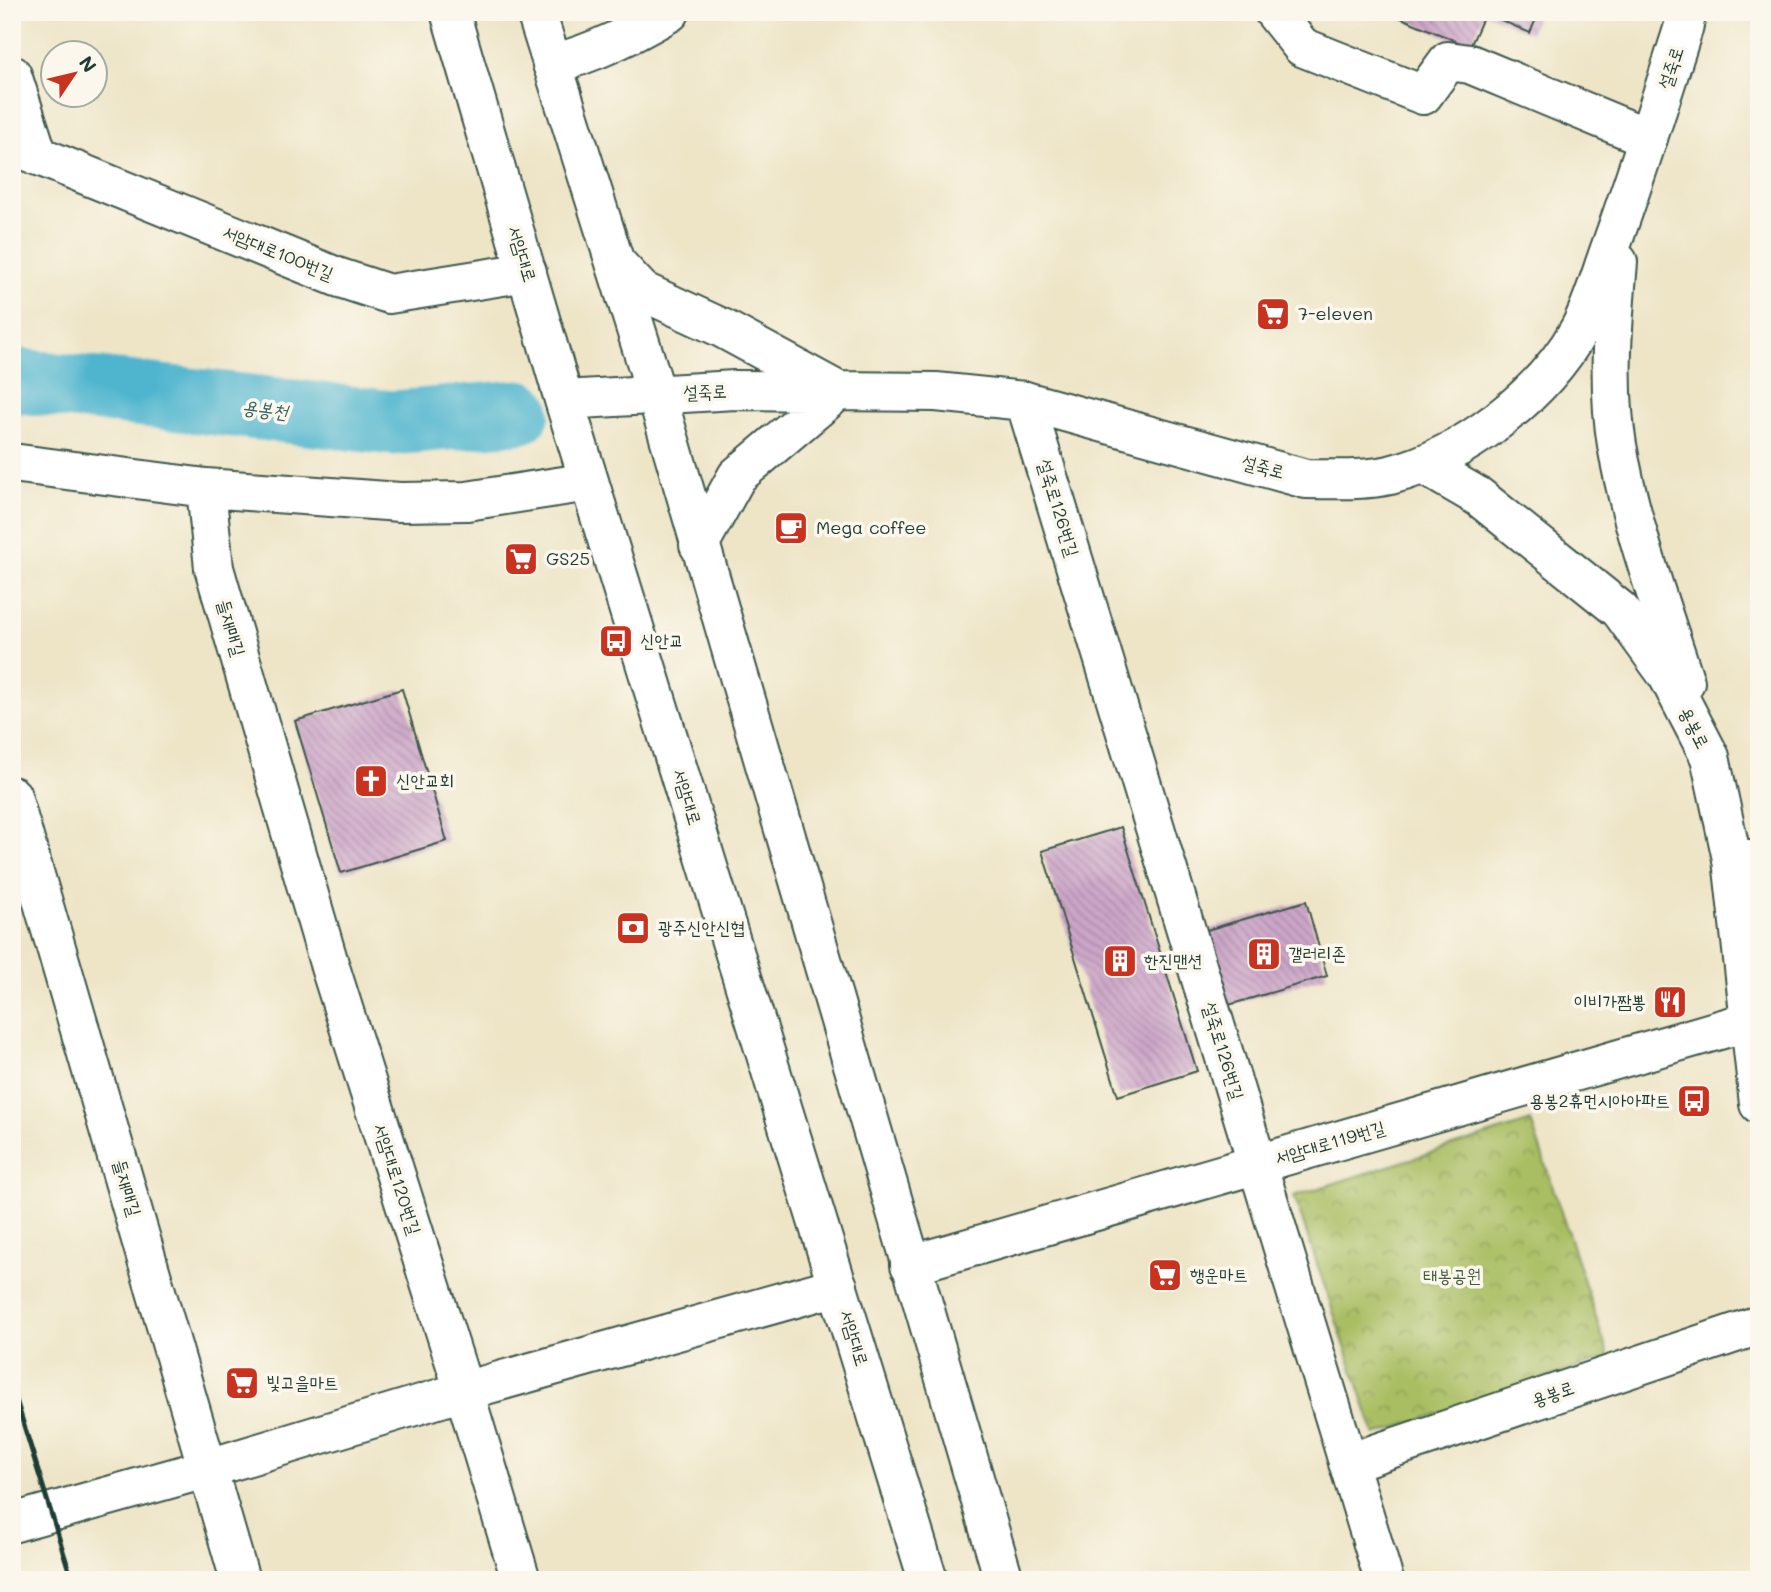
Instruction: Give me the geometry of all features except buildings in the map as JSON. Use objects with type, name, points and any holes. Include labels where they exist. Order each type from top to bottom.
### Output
[{"type":"street","name":"서암대로","points":[[450,12],[564,400],[928,1580]]},
{"type":"street","points":[[536,12],[656,393],[1004,1580]]},
{"type":"street","points":[[552,64],[583,56],[618,41],[670,12]]},
{"type":"street","points":[[1274,12],[1302,47],[1423,95],[1448,61],[1470,64],[1648,138]]},
{"type":"street","name":"설죽로","points":[[564,400],[735,390],[936,392],[1025,401],[1306,479],[1354,479],[1388,475],[1424,465],[1457,449],[1481,432],[1535,386],[1562,355],[1583,320],[1622,216],[1683,29],[1686,12]]},
{"type":"street","name":"서암대로100번길","points":[[12,75],[25,150],[337,277],[389,295],[532,289]]},
{"type":"street","points":[[1622,216],[1611,356],[1617,442],[1636,530],[1710,757]]},
{"type":"street","points":[[614,261],[642,291],[722,328],[838,391],[737,476],[699,545]]},
{"type":"street","name":"설죽로126번길","points":[[1025,401],[1384,1580]]},
{"type":"street","points":[[12,463],[206,488],[400,502],[467,501],[586,472]]},
{"type":"street","name":"용봉로","points":[[1424,465],[1479,498],[1620,610],[1668,676],[1710,757],[1746,859],[1750,1021],[1759,1104]]},
{"type":"street","name":"들재매길","points":[[206,488],[214,568],[330,967]]},
{"type":"street","name":"들재매길","points":[[12,796],[240,1580]]},
{"type":"street","name":"서암대로120번길","points":[[330,967],[521,1580]]},
{"type":"street","name":"서암대로119번길","points":[[910,1265],[1750,1021]]},
{"type":"street","points":[[12,1523],[209,1468],[464,1391],[838,1286]]},
{"type":"street","name":"용봉로","points":[[1348,1463],[1759,1325]]},
{"type":"green space","name":"태봉공원","points":[[1531,1121],[1609,1357],[1375,1435],[1294,1196]]},
{"type":"waterway","name":"용봉천","points":[[12,380],[393,423],[518,412]]},
{"type":"railway","points":[[12,1387],[72,1580]]},
{"type":"place","name":"7-eleven","points":[[1273,314]]},
{"type":"place","name":"Mega coffee","points":[[791,528]]},
{"type":"place","name":"GS25","points":[[521,559]]},
{"type":"place","name":"신안교","points":[[616,641]]},
{"type":"place","name":"신안교회","points":[[371,781]]},
{"type":"place","name":"광주신안신협","points":[[633,928]]},
{"type":"place","name":"갤러리존","points":[[1264,954]]},
{"type":"place","name":"한진맨션","points":[[1120,961]]},
{"type":"place","name":"이비가짬뽕","points":[[1670,1002]]},
{"type":"place","name":"용봉2휴먼시아아파트","points":[[1694,1101]]},
{"type":"place","name":"행운마트","points":[[1165,1275]]},
{"type":"place","name":"빛고을마트","points":[[242,1383]]}]
